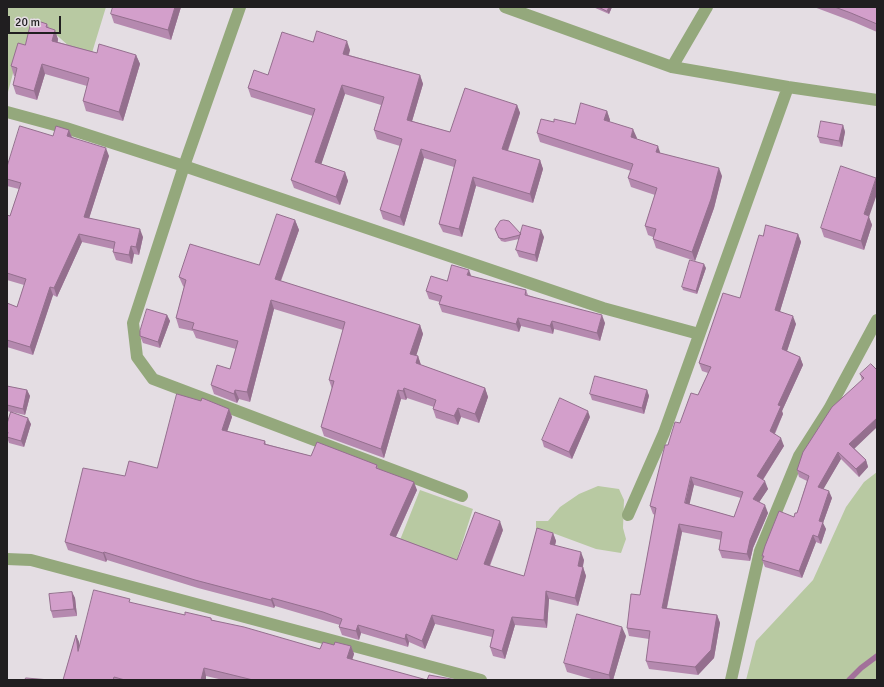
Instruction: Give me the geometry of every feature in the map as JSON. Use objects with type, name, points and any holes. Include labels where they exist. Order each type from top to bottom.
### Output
[{"type":"street","points":[[240,7],[184,166],[133,323],[137,357],[153,379],[462,496]]},
{"type":"street","points":[[505,7],[672,67],[788,87],[877,100]]},
{"type":"street","points":[[672,67],[707,7]]},
{"type":"street","points":[[628,515],[664,433],[788,87]]},
{"type":"street","points":[[7,112],[66,128],[184,166],[603,308],[699,334]]},
{"type":"street","points":[[731,680],[763,544],[799,456],[830,409],[877,320]]},
{"type":"street","points":[[7,558],[31,560],[481,680]]},
{"type":"green space","points":[[7,7],[106,7],[91,56],[70,47],[52,31],[27,53],[19,51],[8,92]]},
{"type":"green space","points":[[877,472],[877,680],[746,680],[756,641],[813,580],[846,507],[864,482]]},
{"type":"green space","points":[[598,486],[619,489],[624,500],[623,528],[626,539],[621,553],[596,549],[542,529],[536,529],[536,521],[548,521],[560,507],[579,494]]},
{"type":"green space","points":[[420,490],[473,509],[456,562],[398,545]]},
{"type":"building","points":[[113,7],[175,7],[168,30],[111,14]]},
{"type":"building","points":[[599,7],[609,7],[607,11]]},
{"type":"building","points":[[835,7],[877,7],[877,24],[851,13]]},
{"type":"building","points":[[32,19],[47,24],[46,27],[55,30],[52,41],[97,53],[99,44],[136,55],[119,112],[83,101],[89,78],[42,64],[34,91],[13,85],[17,68],[11,66],[18,43],[25,45]]},
{"type":"building","points":[[317,31],[347,41],[343,54],[420,75],[407,120],[450,132],[465,88],[517,105],[502,149],[540,160],[530,194],[473,177],[459,229],[439,224],[456,160],[421,149],[400,217],[380,210],[402,139],[374,130],[384,97],[342,85],[315,162],[345,172],[336,197],[291,180],[315,109],[248,88],[254,70],[268,75],[282,32],[313,42]]},
{"type":"building","points":[[581,103],[607,111],[604,120],[633,129],[631,137],[658,146],[656,152],[719,168],[711,199],[692,252],[653,239],[656,229],[645,226],[657,188],[628,178],[633,164],[537,133],[541,119],[554,122],[554,119],[575,124]]},
{"type":"building","points":[[821,121],[843,125],[839,141],[818,137]]},
{"type":"building","points":[[20,126],[53,136],[56,126],[69,130],[67,136],[106,148],[84,217],[140,229],[136,247],[131,246],[129,255],[113,252],[115,242],[79,234],[54,288],[50,287],[30,347],[7,340],[7,303],[17,307],[26,279],[7,273],[7,215],[10,216],[21,183],[7,179],[7,167]]},
{"type":"building","points":[[841,166],[876,178],[864,214],[869,216],[861,241],[821,228]]},
{"type":"building","points":[[277,214],[295,220],[275,279],[420,325],[410,354],[418,356],[416,363],[485,388],[475,414],[458,408],[454,416],[433,409],[436,400],[404,388],[403,391],[398,390],[381,449],[321,427],[334,381],[329,380],[345,322],[271,300],[247,392],[235,390],[234,394],[211,385],[217,365],[230,369],[238,341],[192,329],[194,323],[176,318],[186,280],[179,277],[190,244],[259,265]]},
{"type":"building","points":[[500,221],[509,221],[521,234],[504,239],[499,238],[495,229]]},
{"type":"building","points":[[523,225],[541,230],[535,255],[516,250]]},
{"type":"building","points":[[766,225],[798,234],[775,310],[793,316],[782,349],[800,357],[778,405],[781,406],[770,431],[781,438],[757,476],[765,481],[753,499],[765,505],[750,540],[747,554],[719,550],[722,532],[679,524],[662,608],[717,615],[711,650],[695,667],[646,661],[650,631],[627,628],[631,594],[640,595],[656,508],[650,506],[665,445],[668,445],[675,422],[680,423],[691,393],[698,395],[711,367],[699,363],[723,293],[740,298],[759,235],[763,236]],"holes":[[[691,477],[743,492],[734,517],[685,503]]]},
{"type":"building","points":[[690,260],[704,264],[696,291],[682,287]]},
{"type":"building","points":[[452,265],[469,270],[467,275],[526,290],[525,295],[602,315],[597,333],[552,321],[550,326],[518,318],[516,324],[439,304],[442,296],[426,291],[431,276],[447,281]]},
{"type":"building","points":[[147,309],[167,315],[158,342],[140,336],[140,331]]},
{"type":"building","points":[[871,364],[876,369],[877,367],[877,418],[849,444],[866,460],[856,469],[838,452],[818,487],[829,491],[819,521],[823,522],[818,537],[813,535],[799,571],[762,560],[765,546],[779,511],[794,517],[795,513],[797,513],[809,476],[797,470],[803,452],[832,407],[864,378],[860,374]]},
{"type":"building","points":[[595,376],[647,390],[642,408],[590,394]]},
{"type":"building","points":[[7,386],[27,390],[23,409],[7,405]]},
{"type":"building","points":[[177,394],[201,401],[202,398],[229,409],[222,430],[265,441],[264,444],[311,456],[317,442],[377,465],[376,468],[414,482],[390,535],[457,560],[475,512],[500,521],[484,564],[524,576],[537,528],[553,533],[550,544],[581,552],[578,566],[583,567],[575,598],[546,591],[544,620],[512,617],[502,651],[490,647],[494,630],[432,615],[422,641],[406,634],[405,639],[358,625],[356,631],[339,627],[342,619],[323,612],[272,598],[271,600],[195,580],[104,552],[103,553],[65,542],[83,468],[125,476],[129,461],[157,468]]},
{"type":"building","points":[[560,398],[588,411],[569,452],[542,440]]},
{"type":"building","points":[[11,412],[28,418],[21,441],[7,437],[7,424]]},
{"type":"building","points":[[94,590],[130,599],[129,602],[185,615],[185,612],[211,618],[211,620],[244,627],[320,649],[323,642],[334,645],[335,642],[351,646],[347,658],[427,680],[253,680],[204,668],[201,680],[125,680],[114,677],[113,680],[63,680],[76,635],[78,651]]},
{"type":"building","points":[[72,592],[74,609],[51,611],[49,594]]},
{"type":"building","points":[[577,614],[622,627],[609,675],[564,663]]},
{"type":"building","points":[[429,675],[457,680],[427,680]]},
{"type":"building","points":[[26,678],[50,680],[25,680]]},
{"type":"waterway","points":[[849,680],[861,668],[877,656]]}]
